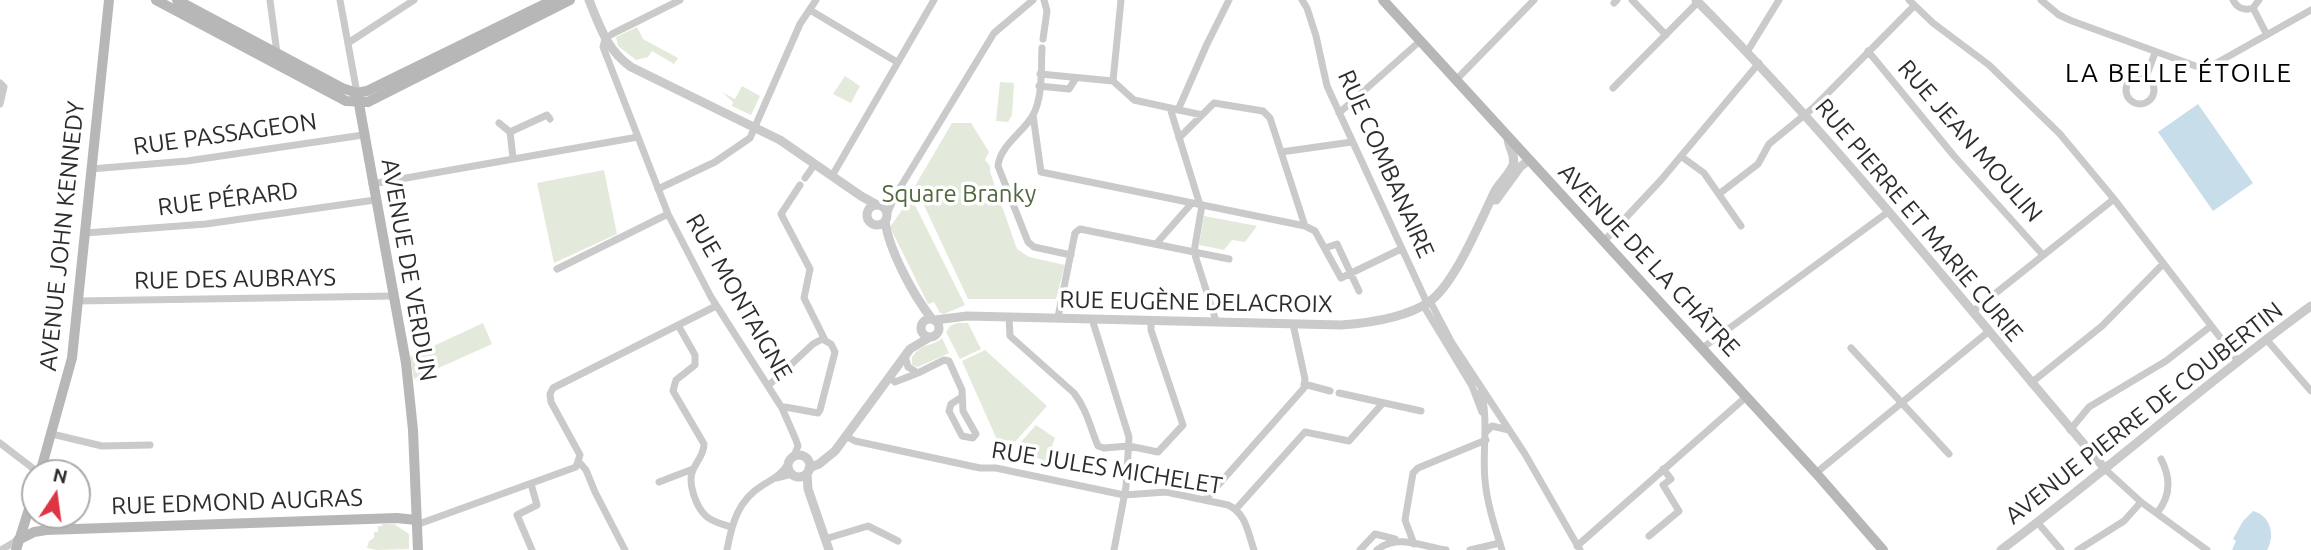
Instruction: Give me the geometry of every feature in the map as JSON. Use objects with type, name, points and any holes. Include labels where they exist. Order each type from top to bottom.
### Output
[{"type":"main road","name":"AVENUE JOHN KENNEDY","points":[[44,459],[72,358],[109,0]]},
{"type":"main road","points":[[156,0],[346,101],[357,98],[553,0]]},
{"type":"main road","points":[[177,0],[357,98],[372,100],[570,0]]},
{"type":"main road","name":"AVENUE DE LA CHÂTRE","points":[[1382,0],[1508,139],[1519,167],[1536,169],[1816,473],[1883,550]]},
{"type":"main road","name":"AVENUE DE VERDUN","points":[[357,98],[410,401],[418,550]]},
{"type":"main road","name":"RUE EDMOND AUGRAS","points":[[17,545],[34,532],[46,530],[397,517],[416,523]]},
{"type":"main road","points":[[41,529],[46,530]]},
{"type":"street","points":[[270,0],[277,53]]},
{"type":"street","name":"AVENUE DE VERDUN","points":[[340,0],[357,98]]},
{"type":"street","points":[[348,43],[414,0]]},
{"type":"street","points":[[590,0],[605,39],[616,56],[641,73],[780,140],[886,210],[883,220],[887,234],[936,335],[915,344]]},
{"type":"street","points":[[605,39],[680,0]]},
{"type":"street","points":[[659,189],[715,162],[750,138],[800,24],[816,0]]},
{"type":"street","points":[[832,176],[934,0]]},
{"type":"street","points":[[883,220],[994,33],[1033,0]]},
{"type":"street","points":[[1044,0],[1047,11],[1033,115],[1041,172],[1305,226],[1315,231],[1342,278],[1401,249]]},
{"type":"street","points":[[1113,81],[1121,0]]},
{"type":"street","points":[[1216,321],[1194,252],[1198,205],[1179,138],[1174,109],[1229,0]]},
{"type":"street","name":"RUE COMBANAIRE","points":[[1302,0],[1316,36],[1327,86],[1427,303],[1472,386],[1481,407],[1486,436]]},
{"type":"street","points":[[1455,81],[1534,0]]},
{"type":"street","points":[[1632,0],[1666,35]]},
{"type":"street","points":[[1747,51],[1779,0]]},
{"type":"street","points":[[2041,0],[2072,22],[2194,67],[2207,68],[2311,10]]},
{"type":"street","points":[[2233,0],[2239,8],[2253,8]]},
{"type":"street","points":[[2253,8],[2259,0]]},
{"type":"street","points":[[1613,88],[1697,1]]},
{"type":"street","name":"RUE PIERRE ET MARIE CURIE","points":[[1697,1],[1805,113],[2106,470]]},
{"type":"street","points":[[1719,194],[1758,164],[1769,144],[1868,51],[1912,3],[1933,23],[1989,65],[2060,134],[2239,362]]},
{"type":"street","points":[[2253,8],[2267,35]]},
{"type":"street","points":[[810,9],[897,62]]},
{"type":"street","name":"RUE MONTAIGNE","points":[[605,39],[603,47],[668,214],[716,306],[782,408],[798,446],[793,468]]},
{"type":"street","points":[[1339,113],[1420,41]]},
{"type":"street","name":"RUE JEAN MOULIN","points":[[1868,51],[1954,156],[2043,255]]},
{"type":"street","points":[[2146,77],[2155,52]]},
{"type":"street","points":[[1603,242],[1682,157],[1759,63]]},
{"type":"street","points":[[617,80],[625,69],[641,73]]},
{"type":"street","points":[[1040,74],[1113,81],[1134,100],[1202,115]]},
{"type":"street","points":[[2146,77],[2153,83],[2153,97],[2143,104],[2133,102],[2127,95],[2127,85],[2133,78],[2146,77]]},
{"type":"street","points":[[1039,86],[1069,89],[1076,78]]},
{"type":"street","points":[[0,83],[4,88],[0,104]]},
{"type":"street","points":[[1179,138],[1218,102],[1264,111],[1270,118],[1305,226]]},
{"type":"street","points":[[510,132],[547,115],[550,119]]},
{"type":"street","points":[[1033,115],[1005,150],[998,166],[1028,242],[1034,247],[1071,255]]},
{"type":"street","points":[[499,123],[510,132],[513,158]]},
{"type":"street","name":"RUE PASSAGEON","points":[[91,169],[187,161],[363,135]]},
{"type":"street","points":[[372,184],[638,137]]},
{"type":"street","points":[[1427,303],[1439,292],[1458,265],[1496,189],[1519,167],[1508,139]]},
{"type":"street","points":[[1281,152],[1352,142]]},
{"type":"street","points":[[1682,157],[1704,173],[1741,226]]},
{"type":"street","points":[[806,178],[815,164]]},
{"type":"street","points":[[782,408],[812,414],[820,410],[835,352],[831,344],[824,340],[804,298],[810,269],[781,214],[800,186]]},
{"type":"street","points":[[861,196],[869,211],[870,220],[883,220]]},
{"type":"street","points":[[869,211],[895,196]]},
{"type":"street","name":"RUE PÉRARD","points":[[85,233],[206,224],[375,200]]},
{"type":"street","points":[[1972,312],[2114,200]]},
{"type":"street","points":[[1156,244],[1198,205]]},
{"type":"street","points":[[1702,349],[1888,212]]},
{"type":"street","points":[[557,269],[668,214]]},
{"type":"street","points":[[1058,317],[1075,233],[1080,229],[1229,259]]},
{"type":"street","points":[[1325,248],[1337,244],[1359,290]]},
{"type":"street","points":[[2031,383],[2102,327],[2163,264]]},
{"type":"street","name":"RUE DES AUBRAYS","points":[[78,301],[393,296]]},
{"type":"street","name":"RUE COMBANAIRE","points":[[1427,303],[1510,430],[1579,548]]},
{"type":"street","name":"RUE EUGÈNE DELACROIX","points":[[930,324],[958,317],[1058,317],[1357,324],[1379,320],[1427,303]]},
{"type":"street","points":[[625,550],[586,470],[579,462],[578,450],[551,402],[550,394],[553,388],[716,306]]},
{"type":"street","name":"AVENUE PIERRE DE COUBERTIN","points":[[2001,550],[2311,306]]},
{"type":"street","points":[[1009,317],[1010,336],[1074,393],[1086,410],[1098,446],[1129,446],[1158,452],[1183,425],[1151,330],[1151,320]]},
{"type":"street","points":[[1091,319],[1129,438],[1124,495],[1114,550]]},
{"type":"street","points":[[793,468],[808,470],[827,458],[930,324]]},
{"type":"street","points":[[1205,500],[1304,388],[1305,379],[1293,324]]},
{"type":"street","points":[[678,325],[695,355],[695,365],[673,385],[675,395],[704,444],[703,454],[693,469],[691,485],[704,515],[731,527]]},
{"type":"street","points":[[2070,430],[2089,407],[2166,361],[2211,326]]},
{"type":"street","points":[[1816,473],[1988,332]]},
{"type":"street","points":[[2266,339],[2311,391]]},
{"type":"street","points":[[768,386],[813,344],[824,340]]},
{"type":"street","points":[[1851,348],[1949,454]]},
{"type":"street","points":[[905,356],[908,367],[918,373]]},
{"type":"street","points":[[889,377],[895,382],[947,360],[961,385],[964,411],[976,434],[973,438],[962,436],[948,411],[951,404],[962,397]]},
{"type":"street","points":[[1304,384],[1330,391]]},
{"type":"street","name":"RUE COMBANAIRE","points":[[1479,384],[1486,414],[1486,436]]},
{"type":"street","points":[[1339,393],[1421,411]]},
{"type":"street","points":[[1579,548],[1663,469],[1746,397]]},
{"type":"street","points":[[1236,509],[1305,432],[1349,441],[1383,403]]},
{"type":"street","points":[[1470,550],[1501,546],[1487,497],[1486,436],[1492,426],[1510,430]]},
{"type":"street","points":[[52,434],[102,446],[150,445]]},
{"type":"street","name":"RUE JULES MICHELET","points":[[846,436],[980,468],[996,468],[1124,495],[1161,492],[1205,500],[1236,509],[1244,519],[1254,550]]},
{"type":"street","points":[[1415,544],[1405,520],[1413,473],[1418,468],[1486,436]]},
{"type":"street","points":[[0,443],[21,459]]},
{"type":"street","points":[[727,550],[738,509],[749,494],[793,468],[800,455],[806,458],[827,458]]},
{"type":"street","points":[[806,458],[808,489]]},
{"type":"street","points":[[2157,513],[2167,497],[2168,485],[2166,468],[2161,459]]},
{"type":"street","points":[[416,523],[572,469],[579,462]]},
{"type":"street","points":[[793,468],[808,489],[829,550]]},
{"type":"street","points":[[659,482],[693,469]]},
{"type":"street","points":[[1649,536],[1679,511],[1663,485],[1671,479],[1663,469]]},
{"type":"street","points":[[2106,470],[2141,502],[2207,550]]},
{"type":"street","points":[[531,484],[537,505],[517,515],[532,550]]},
{"type":"street","points":[[2078,550],[2124,521],[2141,502]]},
{"type":"street","points":[[2038,523],[2061,550]]},
{"type":"street","points":[[825,539],[868,526],[898,541]]},
{"type":"street","points":[[1360,550],[1375,534],[1446,550]]},
{"type":"street","points":[[1377,550],[1384,544],[1403,541]]},
{"type":"street","points":[[1,550],[17,545]]},
{"type":"green space","points":[[637,27],[643,39],[678,58],[674,64],[652,51],[648,57],[636,60],[618,46],[616,37]]},
{"type":"green space","points":[[845,76],[860,86],[851,103],[833,94]]},
{"type":"green space","points":[[1000,82],[1014,83],[1012,115],[1008,122],[996,121]]},
{"type":"green space","points":[[742,86],[760,96],[751,115],[732,106],[733,102],[722,92],[735,99]]},
{"type":"green space","name":"Square Branky","points":[[952,123],[971,123],[989,152],[985,160],[990,166],[1017,249],[1029,257],[1065,265],[1056,299],[968,299],[915,186]]},
{"type":"green space","points":[[604,170],[617,234],[554,263],[537,183]]},
{"type":"green space","points":[[911,197],[965,305],[944,314],[940,313],[934,302],[928,304],[890,227]]},
{"type":"green space","points":[[1204,216],[1257,226],[1245,242],[1232,240],[1224,250],[1199,245]]},
{"type":"green space","points":[[483,323],[492,344],[414,379],[410,357]]},
{"type":"green space","points":[[968,323],[981,349],[960,359],[946,332],[950,326]]},
{"type":"green space","points":[[942,338],[949,353],[918,367],[912,365],[912,357],[916,352]]},
{"type":"green space","points":[[985,350],[1047,406],[1015,442],[998,442],[962,361]]},
{"type":"green space","points":[[1036,425],[1055,438],[1046,462],[1019,444]]},
{"type":"green space","points":[[394,524],[409,534],[409,549],[367,548],[369,541],[374,538],[374,532],[378,532],[378,526]]},
{"type":"water","points":[[2198,104],[2253,183],[2213,211],[2158,132]]},
{"type":"water","points":[[2253,511],[2264,517],[2270,526],[2271,538],[2267,550],[2232,550],[2236,541],[2233,539],[2243,521]]},
{"type":"district","name":"LA BELLE ÉTOILE","points":[[2179,73]]}]
